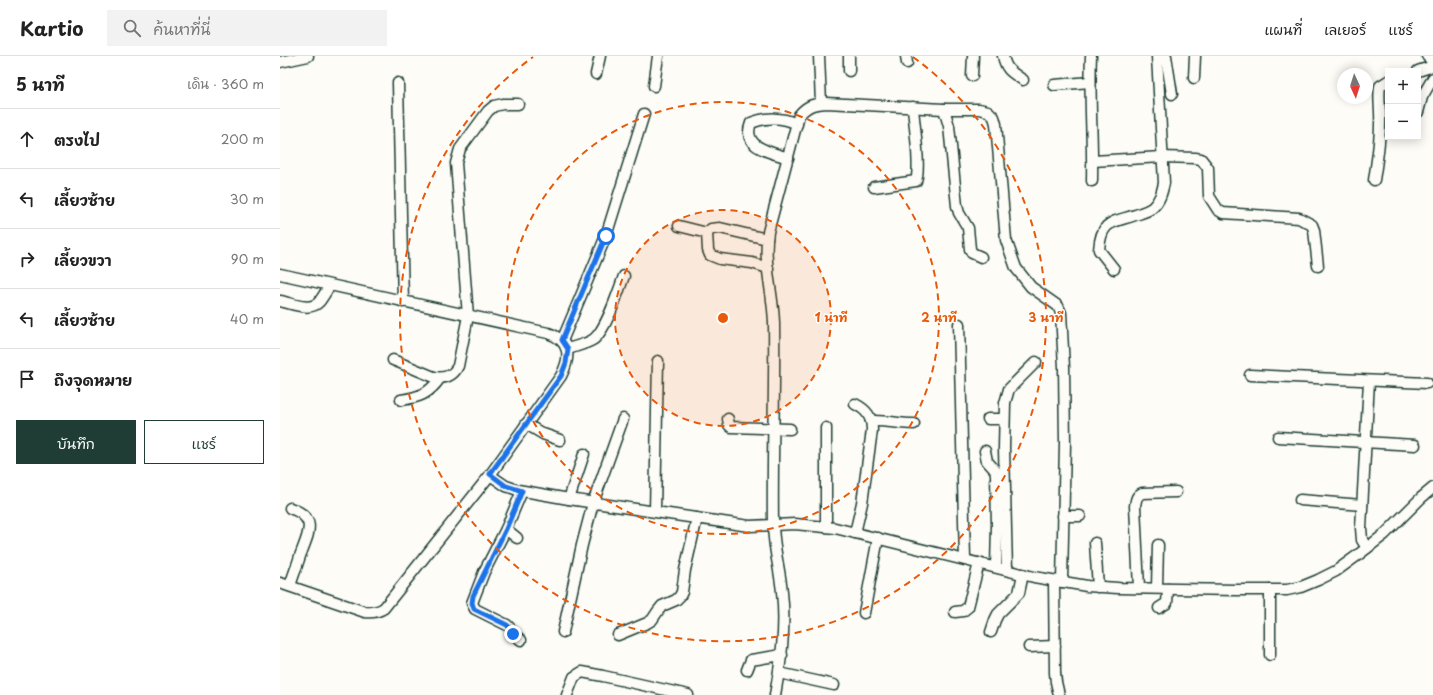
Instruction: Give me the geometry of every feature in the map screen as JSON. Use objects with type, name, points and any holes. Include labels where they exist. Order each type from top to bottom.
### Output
[{"type":"street","points":[[280,62],[308,56]]},
{"type":"street","points":[[596,74],[600,56]]},
{"type":"street","points":[[654,86],[658,56]]},
{"type":"street","points":[[819,56],[821,103]]},
{"type":"street","points":[[849,56],[849,71]]},
{"type":"street","points":[[972,76],[973,56]]},
{"type":"street","points":[[1003,56],[1008,70],[1022,80]]},
{"type":"street","points":[[1091,56],[1090,82],[1093,161],[1092,181]]},
{"type":"street","points":[[1114,269],[1098,250],[1100,237],[1105,227],[1114,221],[1152,208],[1160,197],[1164,182],[1157,56]]},
{"type":"street","points":[[1166,56],[1172,94]]},
{"type":"street","points":[[1194,78],[1195,56]]},
{"type":"street","points":[[1427,56],[1433,62]]},
{"type":"street","points":[[1421,70],[1433,66]]},
{"type":"street","points":[[1420,104],[1422,97],[1433,78]]},
{"type":"street","points":[[398,82],[403,302]]},
{"type":"street","points":[[1054,85],[1090,82]]},
{"type":"street","points":[[1374,180],[1380,135],[1379,93],[1380,86],[1385,83]]},
{"type":"street","points":[[775,695],[782,655],[784,625],[782,592],[773,525],[773,301],[766,249],[767,239],[799,115],[805,108],[821,103],[912,108],[979,109],[988,111],[994,117],[996,124],[1006,240],[1016,268],[1031,287],[1058,306],[1061,313],[1064,367],[1065,443],[1063,516],[1055,646],[1056,682],[1060,695]]},
{"type":"street","points":[[393,360],[434,377],[440,378],[451,376],[458,366],[468,316],[456,163],[460,149],[494,106],[502,104],[518,104]]},
{"type":"street","points":[[874,187],[916,181],[918,166],[912,108]]},
{"type":"street","points":[[944,109],[949,126],[957,206],[959,213],[968,228],[970,249],[972,253],[981,257]]},
{"type":"street","points":[[280,583],[365,612],[372,613],[379,611],[384,608],[490,474],[561,376],[566,363],[565,345],[606,236],[644,114]]},
{"type":"street","points":[[788,158],[755,146],[749,135],[749,128],[751,123],[759,120],[790,120],[797,124]]},
{"type":"street","points":[[1093,161],[1162,157],[1201,159],[1208,168],[1209,196],[1218,210],[1223,214],[1299,218],[1312,225],[1314,230],[1318,266]]},
{"type":"street","points":[[679,226],[707,233]]},
{"type":"street","points":[[707,233],[711,229],[720,228],[767,239]]},
{"type":"street","points":[[707,233],[708,250],[710,255],[720,259],[752,263],[768,268]]},
{"type":"street","points":[[280,274],[548,333],[554,335],[565,345]]},
{"type":"street","points":[[565,345],[594,338],[602,329],[624,276]]},
{"type":"street","points":[[280,301],[307,307],[313,306],[318,303],[330,286]]},
{"type":"street","points":[[959,324],[965,559]]},
{"type":"street","points":[[655,511],[658,361]]},
{"type":"street","points":[[1007,570],[1004,419],[1006,395],[1009,389],[1036,362]]},
{"type":"street","points":[[1250,375],[1427,383]]},
{"type":"street","points":[[401,400],[415,398],[426,393],[435,386],[440,378]]},
{"type":"street","points":[[1367,548],[1362,540],[1361,534],[1369,381]]},
{"type":"street","points":[[855,533],[862,503],[872,430],[871,421],[866,411],[856,404]]},
{"type":"street","points":[[563,632],[593,502],[623,419]]},
{"type":"street","points":[[728,419],[731,428],[790,429]]},
{"type":"street","points":[[988,419],[1004,419]]},
{"type":"street","points":[[871,421],[880,420],[903,424],[914,424]]},
{"type":"street","points":[[526,424],[543,434],[560,440]]},
{"type":"street","points":[[826,428],[826,527]]},
{"type":"street","points":[[1278,437],[1415,445]]},
{"type":"street","points":[[985,451],[987,461],[992,465],[996,474],[996,567]]},
{"type":"street","points":[[569,499],[584,454]]},
{"type":"street","points":[[490,474],[506,486],[522,491],[749,526],[795,524],[826,527],[878,538],[1058,582],[1098,587],[1168,589],[1287,590],[1301,587],[1336,571],[1367,548],[1385,534],[1433,488]]},
{"type":"street","points":[[521,640],[513,634],[507,625],[474,609],[472,603],[473,596],[506,529],[522,491]]},
{"type":"street","points":[[1139,588],[1135,506],[1136,498],[1142,493],[1176,492]]},
{"type":"street","points":[[1300,500],[1362,505]]},
{"type":"street","points":[[290,508],[302,513],[306,518],[310,529],[290,586]]},
{"type":"street","points":[[1063,516],[1080,516]]},
{"type":"street","points":[[618,635],[652,620],[662,606],[676,600],[680,596],[697,518]]},
{"type":"street","points":[[506,529],[517,538]]},
{"type":"street","points":[[864,613],[878,538]]},
{"type":"street","points":[[1095,543],[1098,587]]},
{"type":"street","points":[[1157,588],[1158,545]]},
{"type":"street","points":[[955,612],[963,611],[968,607],[979,563]]},
{"type":"street","points":[[992,632],[998,614],[1019,593],[1023,574]]},
{"type":"street","points":[[1159,608],[1167,603],[1168,589]]},
{"type":"street","points":[[1270,590],[1270,655]]},
{"type":"street","points":[[1029,646],[1055,646]]},
{"type":"street","points":[[748,670],[751,660],[782,655]]},
{"type":"street","points":[[567,695],[574,677],[582,672],[688,695]]},
{"type":"street","points":[[779,673],[834,685]]},
{"type":"route","points":[[513,634],[507,625],[482,614],[472,606],[473,596],[506,529],[522,491],[506,486],[490,474],[564,371],[568,349],[562,340],[578,306],[606,236]]}]
